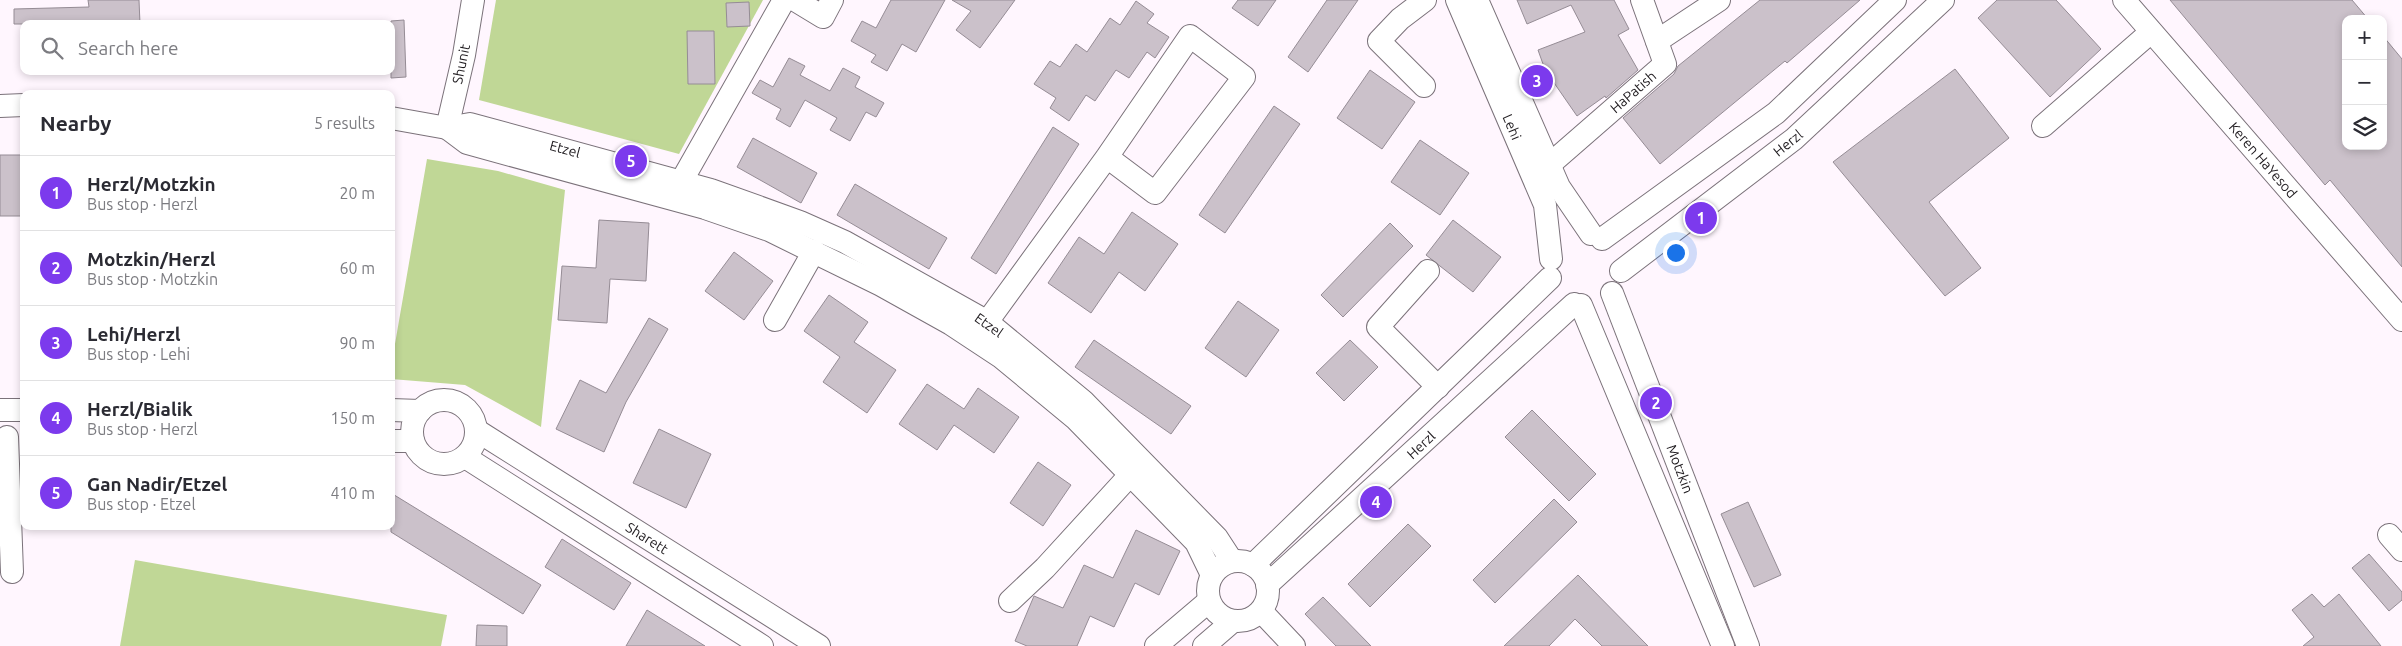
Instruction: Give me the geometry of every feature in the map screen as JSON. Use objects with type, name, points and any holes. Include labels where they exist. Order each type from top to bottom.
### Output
[{"type":"street","name":"Shunit","points":[[447,128],[464,55],[473,0]]},
{"type":"street","points":[[678,191],[784,0]]},
{"type":"street","points":[[795,0],[823,17],[832,0]]},
{"type":"street","points":[[1424,86],[1379,42],[1400,19],[1425,0]]},
{"type":"street","name":"Lehi","points":[[1457,0],[1544,205],[1551,269]]},
{"type":"street","name":"Lehi","points":[[1477,0],[1549,164],[1574,212],[1596,236]]},
{"type":"street","name":"HaPatish","points":[[1549,164],[1665,64],[1642,0]]},
{"type":"street","points":[[1657,41],[1719,0]]},
{"type":"street","points":[[1242,563],[1438,386],[1551,269],[1562,242],[1572,236],[1596,236],[1776,113],[1895,0]]},
{"type":"street","name":"Herzl","points":[[1621,271],[1794,139],[1943,0]]},
{"type":"street","name":"Keren HaYesod","points":[[2124,0],[2402,320]]},
{"type":"street","points":[[2042,126],[2151,32]]},
{"type":"street","points":[[974,340],[1107,157],[1190,36],[1244,77],[1155,193],[1107,157]]},
{"type":"street","points":[[0,106],[20,105]]},
{"type":"street","name":"Etzel","points":[[395,119],[447,128],[467,143],[678,191],[800,222],[845,242],[986,322],[1083,401],[1242,563]]},
{"type":"street","name":"Etzel","points":[[678,191],[705,208],[769,230],[814,250],[882,285],[1001,357],[1076,419],[1131,474],[1196,542],[1212,575]]},
{"type":"street","points":[[1551,269],[1555,290],[1564,298],[1578,305],[1598,302],[1612,293],[1618,283],[1621,271],[1615,250],[1596,236]]},
{"type":"street","points":[[775,320],[814,250]]},
{"type":"street","points":[[1428,271],[1378,327],[1438,386]]},
{"type":"street","name":"Motzkin","points":[[1612,293],[1748,646]]},
{"type":"street","name":"Herzl","points":[[1267,585],[1578,305]]},
{"type":"street","name":"Motzkin","points":[[1578,305],[1723,646]]},
{"type":"street","points":[[439,400],[449,400],[468,410],[474,419],[476,430],[472,450],[465,458],[445,465],[434,464],[402,441],[412,430],[414,420],[420,411],[429,404],[439,400]]},
{"type":"street","points":[[0,410],[20,410]]},
{"type":"street","points":[[395,410],[420,411]]},
{"type":"street","name":"Sharett","points":[[476,430],[819,646]]},
{"type":"street","points":[[10,437],[12,572]]},
{"type":"street","points":[[465,458],[762,646]]},
{"type":"street","points":[[1010,601],[1045,568],[1131,474]]},
{"type":"street","points":[[1242,563],[1262,574],[1267,585],[1266,604],[1261,611],[1248,620],[1233,621],[1218,615],[1209,601],[1208,588],[1212,575],[1224,564],[1242,563]]},
{"type":"street","points":[[1156,646],[1209,601]]},
{"type":"street","points":[[1261,611],[1294,646]]},
{"type":"street","points":[[1204,646],[1233,621]]},
{"type":"green space","points":[[496,0],[763,0],[679,154],[479,100]]},
{"type":"green space","points":[[427,159],[498,171],[565,190],[541,427],[465,385],[395,379],[395,344]]},
{"type":"green space","points":[[135,560],[447,615],[441,646],[120,646]]},
{"type":"building","points":[[88,0],[139,0],[140,20],[20,20],[20,24],[14,24],[14,9],[89,7]]},
{"type":"building","points":[[891,0],[945,0],[916,52],[902,44],[887,71],[871,62],[876,55],[851,41],[862,21],[876,28]]},
{"type":"building","points":[[952,0],[1015,0],[980,48],[956,30],[971,11]]},
{"type":"building","points":[[1238,0],[1276,0],[1258,26],[1232,8]]},
{"type":"building","points":[[1327,0],[1358,0],[1308,72],[1288,57]]},
{"type":"building","points":[[1517,0],[1614,0],[1629,29],[1618,35],[1638,70],[1606,98],[1605,96],[1577,116],[1550,77],[1548,78],[1538,50],[1585,32],[1571,5],[1527,24]]},
{"type":"building","points":[[1760,0],[1860,0],[1787,63],[1785,61],[1660,164],[1623,118],[1674,74],[1678,66]]},
{"type":"building","points":[[1997,0],[2056,0],[2101,49],[2050,97],[1978,18]]},
{"type":"building","points":[[2170,0],[2352,0],[2365,15],[2342,15],[2342,150],[2387,150],[2387,41],[2402,59],[2402,267],[2330,180],[2325,185]]},
{"type":"building","points":[[1136,1],[1154,14],[1147,23],[1169,37],[1155,58],[1147,52],[1129,78],[1116,70],[1095,101],[1086,95],[1069,121],[1050,108],[1056,98],[1034,84],[1050,61],[1060,67],[1076,44],[1087,52],[1110,18],[1120,25]]},
{"type":"building","points":[[749,2],[750,26],[727,27],[726,3]]},
{"type":"building","points":[[404,20],[406,77],[391,78],[391,75],[395,75],[395,21]]},
{"type":"building","points":[[687,31],[714,31],[715,84],[688,84]]},
{"type":"building","points":[[789,58],[805,66],[800,75],[830,91],[843,68],[860,77],[855,87],[884,103],[876,117],[866,112],[850,141],[830,130],[837,118],[805,100],[790,127],[776,119],[781,109],[752,93],[760,80],[773,87]]},
{"type":"building","points":[[1955,69],[2009,138],[1929,202],[1981,268],[1945,296],[1833,162]]},
{"type":"building","points":[[1370,70],[1415,102],[1382,149],[1337,118]]},
{"type":"building","points":[[1274,106],[1300,124],[1225,233],[1199,215]]},
{"type":"building","points":[[1053,127],[1079,144],[996,274],[971,258]]},
{"type":"building","points":[[753,138],[817,173],[801,203],[737,167]]},
{"type":"building","points":[[1420,140],[1469,173],[1440,215],[1391,182]]},
{"type":"building","points":[[0,155],[20,155],[20,216],[0,216]]},
{"type":"building","points":[[855,184],[947,238],[929,269],[837,215]]},
{"type":"building","points":[[1132,212],[1178,244],[1145,291],[1119,272],[1091,313],[1048,283],[1079,237],[1104,254]]},
{"type":"building","points":[[599,220],[649,223],[646,281],[610,279],[607,323],[558,320],[562,266],[596,268]]},
{"type":"building","points":[[1453,220],[1501,257],[1473,292],[1426,255]]},
{"type":"building","points":[[1390,223],[1413,246],[1343,317],[1321,295]]},
{"type":"building","points":[[734,252],[773,281],[744,320],[705,291]]},
{"type":"building","points":[[829,295],[868,322],[854,342],[896,370],[867,413],[823,382],[840,357],[804,331]]},
{"type":"building","points":[[1238,301],[1279,330],[1246,377],[1205,348]]},
{"type":"building","points":[[649,318],[668,329],[626,402],[604,452],[556,429],[580,380],[606,393]]},
{"type":"building","points":[[1094,340],[1191,406],[1171,434],[1075,367]]},
{"type":"building","points":[[1350,340],[1378,367],[1344,401],[1316,373]]},
{"type":"building","points":[[927,384],[964,409],[978,388],[1019,417],[994,453],[954,425],[937,450],[899,424]]},
{"type":"building","points":[[1532,410],[1596,474],[1569,501],[1505,437]]},
{"type":"building","points":[[659,429],[711,454],[686,508],[633,483]]},
{"type":"building","points":[[1038,462],[1071,485],[1043,526],[1010,503]]},
{"type":"building","points":[[395,495],[541,585],[523,614],[391,532],[391,530],[395,530]]},
{"type":"building","points":[[1554,499],[1577,522],[1495,603],[1473,580]]},
{"type":"building","points":[[1748,502],[1781,575],[1754,587],[1721,514]]},
{"type":"building","points":[[1408,524],[1431,546],[1370,607],[1348,584]]},
{"type":"building","points":[[1136,530],[1180,551],[1159,595],[1135,583],[1114,627],[1090,616],[1077,646],[1027,646],[1015,641],[1034,596],[1063,608],[1084,565],[1113,578]]},
{"type":"building","points":[[562,539],[631,583],[614,610],[545,567]]},
{"type":"building","points":[[2369,554],[2402,592],[2402,600],[2389,611],[2352,568]]},
{"type":"building","points":[[1578,575],[1648,646],[1602,646],[1575,619],[1549,646],[1504,646]]},
{"type":"building","points":[[2312,594],[2324,607],[2339,594],[2381,646],[2303,646],[2314,637],[2292,610]]},
{"type":"building","points":[[1323,597],[1371,646],[1336,646],[1305,614]]},
{"type":"building","points":[[647,610],[705,646],[626,646]]},
{"type":"building","points":[[477,625],[507,626],[507,646],[476,646]]},
{"type":"place","name":"Lehi/Herzl","points":[[1537,81]]},
{"type":"place","name":"Gan Nadir/Etzel","points":[[631,161]]},
{"type":"place","name":"Herzl/Motzkin","points":[[1701,218]]},
{"type":"place","name":"Motzkin/Herzl","points":[[1656,403]]},
{"type":"place","name":"Herzl/Bialik","points":[[1376,502]]}]
